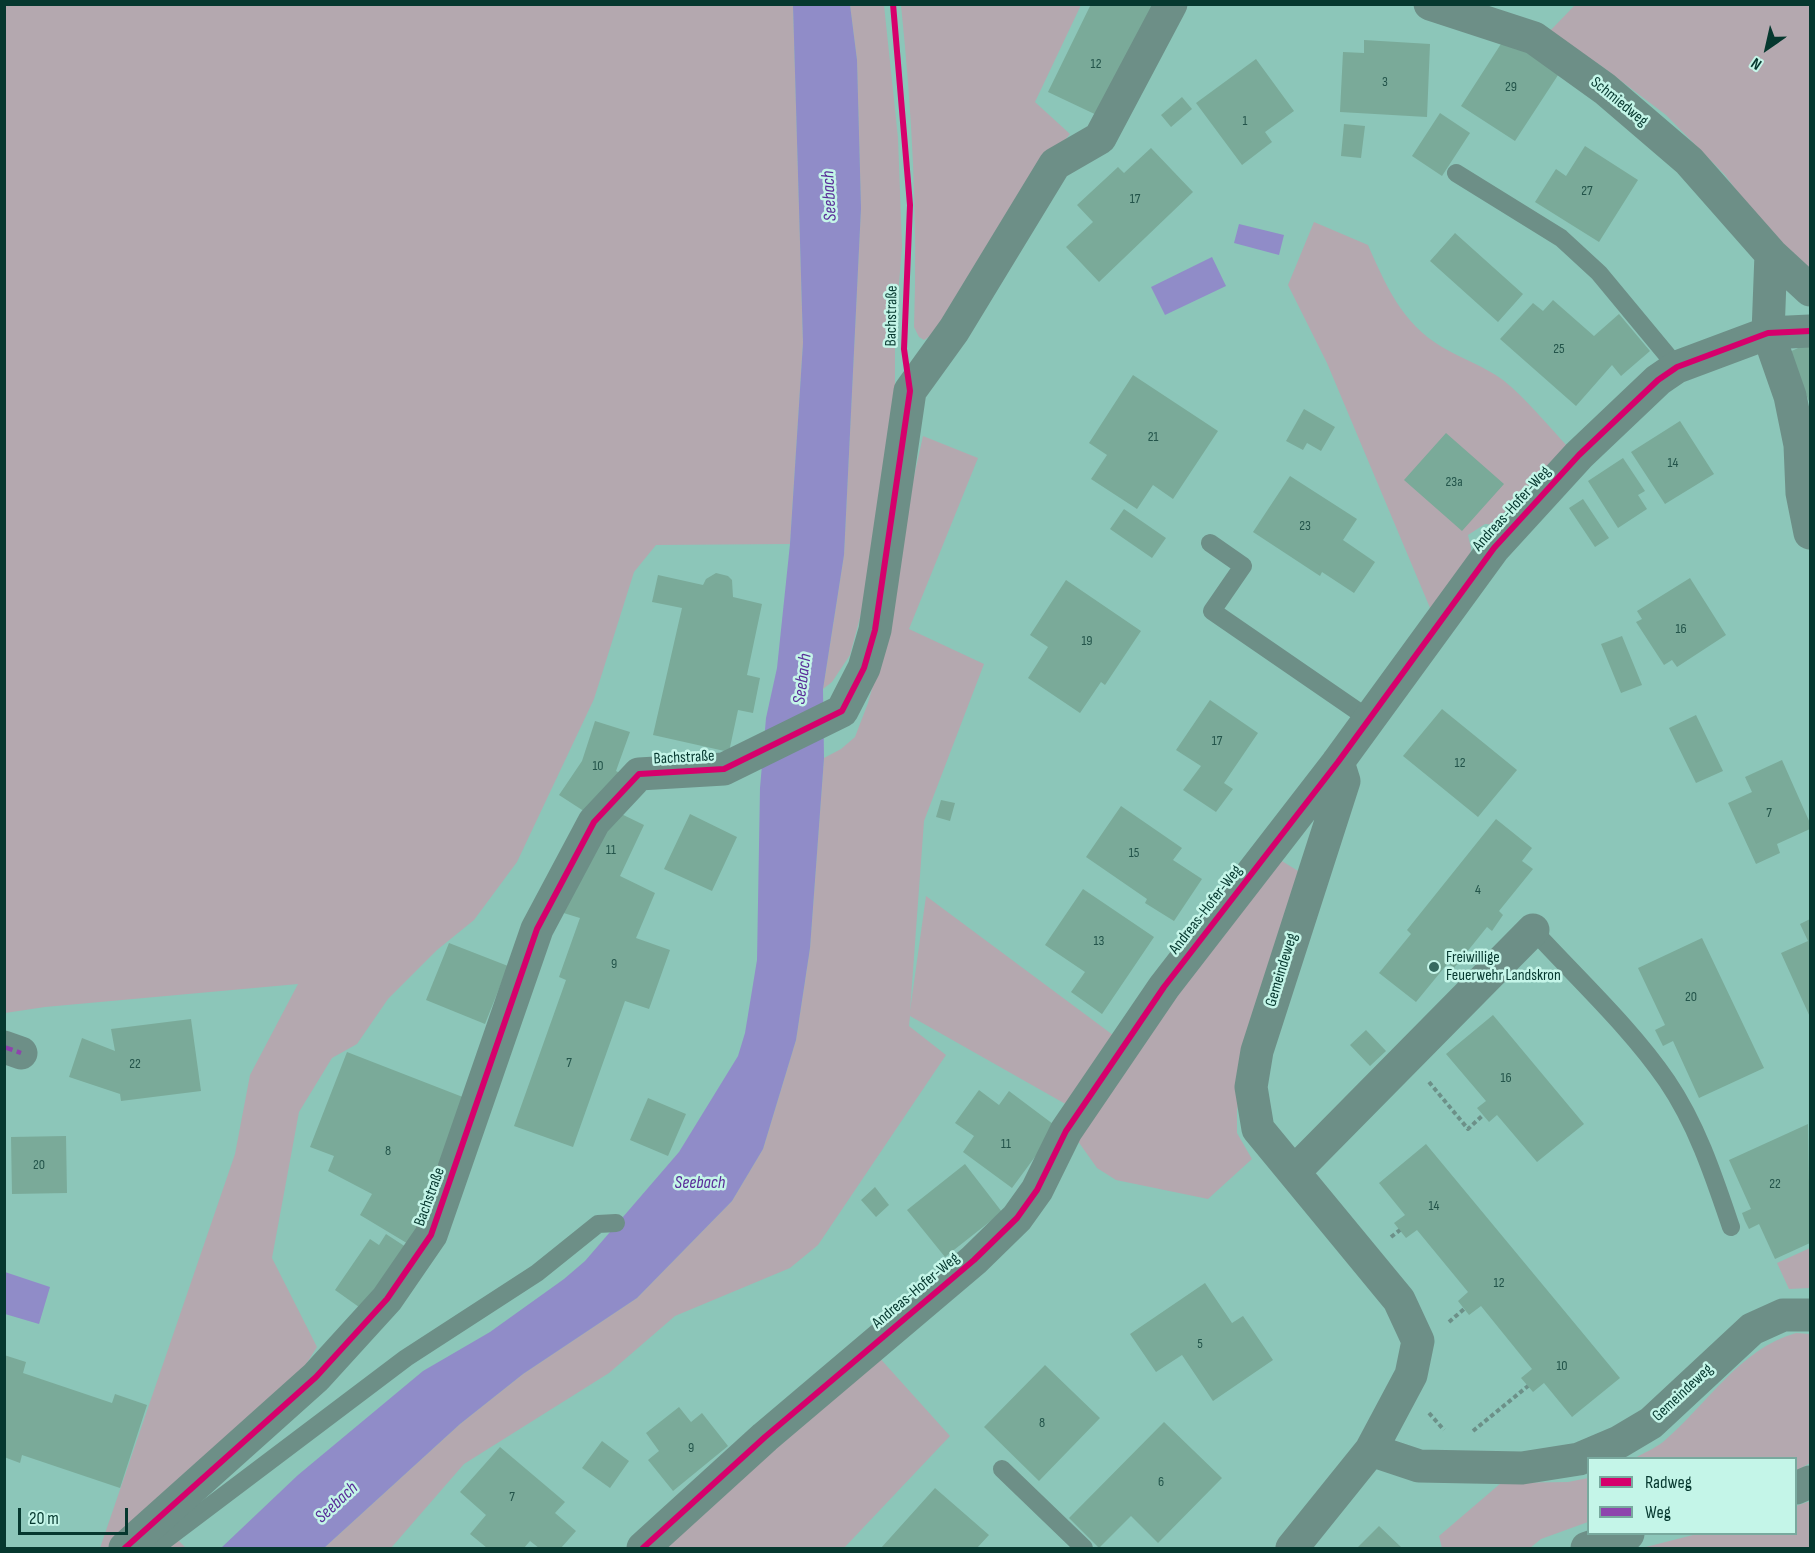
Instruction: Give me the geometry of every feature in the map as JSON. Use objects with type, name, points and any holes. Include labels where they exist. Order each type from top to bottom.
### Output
[{"type":"street","name":"Bachstraße","points":[[129,1545],[316,1377],[387,1299],[431,1235],[537,929],[594,822],[639,774],[724,769],[842,711],[864,668],[875,630],[910,391],[954,330],[1055,164],[1100,138],[1171,4]]},
{"type":"street","name":"Schmiedweg","points":[[1430,4],[1534,38],[1605,89],[1689,161],[1771,254],[1810,290]]},
{"type":"street","points":[[1771,254],[1768,333],[1790,396],[1800,445],[1802,493],[1810,533]]},
{"type":"street","name":"Andreas-Hofer-Weg","points":[[643,1548],[765,1437],[974,1260],[1017,1218],[1037,1190],[1066,1131],[1164,987],[1338,762],[1494,548],[1579,455],[1658,380],[1677,367],[1768,333],[1810,331]]},
{"type":"street","name":"Gemeindeweg","points":[[1292,1548],[1371,1449],[1411,1376],[1418,1341],[1399,1300],[1295,1171],[1258,1129],[1251,1087],[1260,1040],[1344,781],[1338,762]]},
{"type":"street","points":[[1295,1171],[1533,930]]},
{"type":"street","name":"Gemeindeweg","points":[[1371,1449],[1419,1466],[1522,1468],[1579,1459],[1619,1443],[1651,1423],[1752,1329],[1783,1315],[1810,1315]]},
{"type":"street","points":[[1587,1548],[1623,1535]]},
{"type":"lane","points":[[1456,173],[1561,238],[1599,273],[1677,367]]},
{"type":"lane","points":[[1210,543],[1242,566],[1212,611],[1369,719]]},
{"type":"lane","points":[[1533,930],[1641,1048],[1667,1081],[1703,1146],[1731,1227]]},
{"type":"lane","points":[[129,1545],[165,1540],[406,1358],[537,1273],[598,1224],[616,1223]]},
{"type":"lane","points":[[1002,1469],[1084,1548]]},
{"type":"path","points":[[1408,1056],[1468,1129],[1483,1115]]},
{"type":"path","points":[[1470,1434],[1528,1386]]},
{"type":"shaded area","points":[[5,5],[793,5],[803,343],[790,544],[656,545],[634,572],[594,699],[517,862],[474,920],[437,950],[388,999],[357,1044],[332,1058],[299,1112],[272,1258],[317,1347],[289,1391],[152,1514],[186,1548],[100,1548],[235,1154],[250,1075],[298,984],[45,1007],[5,1013]]},
{"type":"shaded area","points":[[850,5],[884,5],[898,138],[902,246],[895,335],[895,414],[866,595],[850,655],[832,682],[823,689],[844,555],[861,208],[857,60]]},
{"type":"shaded area","points":[[901,5],[1081,5],[1035,102],[1070,134],[1023,192],[933,334],[924,340],[919,337],[914,327],[913,166]]},
{"type":"shaded area","points":[[1575,5],[1810,5],[1810,276],[1762,225],[1725,175],[1666,115],[1600,65],[1548,33]]},
{"type":"shaded area","points":[[1314,222],[1368,245],[1389,289],[1416,327],[1442,347],[1503,380],[1529,404],[1570,449],[1498,525],[1485,524],[1468,535],[1471,548],[1470,561],[1433,615],[1327,363],[1288,285]]},
{"type":"shaded area","points":[[923,436],[978,458],[909,629],[984,664],[924,821],[910,1011],[926,896],[1117,1038],[1069,1106],[910,1016],[909,1026],[946,1055],[818,1245],[790,1268],[675,1316],[609,1373],[464,1464],[391,1548],[324,1548],[460,1424],[523,1374],[637,1298],[732,1201],[763,1149],[796,1040],[810,948],[824,758],[841,749],[855,737],[868,703],[877,671],[900,539]]},
{"type":"shaded area","points":[[1277,858],[1303,874],[1254,1033],[1237,1110],[1237,1133],[1252,1159],[1208,1199],[1116,1180],[1097,1168],[1075,1137]]},
{"type":"shaded area","points":[[1810,1248],[1810,1288],[1789,1289],[1777,1263]]},
{"type":"shaded area","points":[[1796,1333],[1810,1334],[1810,1463],[1797,1470],[1797,1457],[1637,1457],[1663,1442],[1740,1365],[1776,1341]]},
{"type":"shaded area","points":[[877,1355],[950,1436],[844,1548],[657,1548]]},
{"type":"shaded area","points":[[1587,1478],[1587,1522],[1541,1539],[1530,1548],[1442,1548],[1439,1536],[1501,1483],[1568,1482]]},
{"type":"shaded area","points":[[1810,1501],[1810,1548],[1642,1548],[1693,1535],[1797,1535],[1797,1506]]},
{"type":"water","name":"Seebach","points":[[793,5],[850,5],[857,60],[861,208],[844,555],[823,689],[824,758],[810,948],[796,1040],[763,1149],[732,1201],[637,1298],[523,1374],[460,1424],[324,1548],[221,1548],[298,1475],[423,1371],[490,1332],[564,1279],[585,1261],[679,1152],[738,1056],[745,1033],[757,960],[760,788],[766,718],[777,668],[790,544],[803,343]]},
{"type":"water","points":[[1239,224],[1284,235],[1279,255],[1234,243]]},
{"type":"water","points":[[1212,257],[1226,286],[1165,315],[1151,287]]},
{"type":"water","points":[[5,1272],[50,1287],[39,1324],[5,1314]]},
{"type":"building","points":[[1091,4],[1158,4],[1103,118],[1048,92]]},
{"type":"building","points":[[1508,33],[1562,69],[1515,141],[1461,106]]},
{"type":"building","points":[[1364,40],[1430,44],[1427,117],[1340,112],[1343,52],[1364,53]]},
{"type":"building","points":[[1256,59],[1294,111],[1265,132],[1272,142],[1242,165],[1196,103]]},
{"type":"building","points":[[1182,97],[1192,109],[1171,127],[1161,115]]},
{"type":"building","points":[[1440,113],[1470,133],[1442,176],[1412,156]]},
{"type":"building","points":[[1344,124],[1365,126],[1361,158],[1341,156]]},
{"type":"building","points":[[1585,146],[1638,180],[1599,242],[1535,202],[1556,169],[1566,176]]},
{"type":"building","points":[[1151,148],[1193,192],[1099,282],[1066,247],[1093,222],[1077,205],[1118,167],[1124,173]]},
{"type":"building","points":[[1455,233],[1523,294],[1498,322],[1430,261]]},
{"type":"building","points":[[1553,300],[1594,336],[1619,314],[1650,351],[1621,376],[1612,365],[1576,406],[1500,339],[1533,303],[1543,311]]},
{"type":"building","points":[[1810,343],[1810,404],[1789,352]]},
{"type":"building","points":[[1133,375],[1218,431],[1173,499],[1153,485],[1137,509],[1091,479],[1107,455],[1089,443]]},
{"type":"building","points":[[1304,409],[1335,427],[1321,451],[1307,443],[1303,450],[1286,441]]},
{"type":"building","points":[[1680,421],[1714,474],[1665,504],[1631,452]]},
{"type":"building","points":[[1446,433],[1504,484],[1462,531],[1404,480]]},
{"type":"building","points":[[1623,458],[1645,491],[1638,495],[1647,509],[1618,528],[1588,481]]},
{"type":"building","points":[[1290,476],[1357,519],[1343,540],[1375,562],[1354,593],[1322,572],[1320,576],[1253,532]]},
{"type":"building","points":[[1583,499],[1609,538],[1595,547],[1569,508]]},
{"type":"building","points":[[1124,509],[1166,538],[1152,558],[1110,529]]},
{"type":"building","points":[[716,573],[728,576],[732,580],[733,597],[762,604],[747,675],[760,678],[753,713],[738,710],[729,752],[653,735],[682,608],[652,602],[658,575],[703,585],[706,579]]},
{"type":"building","points":[[1690,578],[1726,635],[1677,667],[1672,660],[1664,665],[1636,622],[1642,619],[1637,611]]},
{"type":"building","points":[[1066,580],[1141,631],[1105,685],[1101,682],[1080,713],[1028,678],[1048,647],[1030,635]]},
{"type":"building","points":[[1622,636],[1642,685],[1621,693],[1601,644]]},
{"type":"building","points":[[1210,700],[1258,733],[1224,783],[1233,789],[1216,812],[1183,790],[1201,766],[1176,750]]},
{"type":"building","points":[[1442,709],[1517,770],[1478,817],[1403,756]]},
{"type":"building","points":[[1696,715],[1723,771],[1696,783],[1669,728]]},
{"type":"building","points":[[595,721],[630,732],[616,771],[623,775],[593,817],[559,795],[582,761]]},
{"type":"building","points":[[1782,760],[1810,823],[1810,829],[1777,844],[1780,853],[1756,864],[1728,803],[1752,792],[1745,777]]},
{"type":"building","points":[[941,800],[955,803],[950,821],[936,817]]},
{"type":"building","points":[[1121,806],[1182,848],[1173,860],[1202,879],[1174,921],[1145,903],[1147,899],[1086,857]]},
{"type":"building","points":[[611,809],[644,825],[620,876],[655,893],[636,938],[670,950],[649,1009],[625,1001],[573,1147],[514,1126],[566,980],[559,977],[580,918],[557,911]]},
{"type":"building","points":[[690,814],[737,837],[712,891],[664,869]]},
{"type":"building","points":[[1496,819],[1532,848],[1522,861],[1533,869],[1499,911],[1503,915],[1492,931],[1487,927],[1454,968],[1448,963],[1416,1002],[1379,973],[1411,934],[1407,930]]},
{"type":"building","points":[[1083,889],[1154,937],[1102,1014],[1071,992],[1085,972],[1045,945]]},
{"type":"building","points":[[1810,919],[1810,1017],[1781,953],[1808,941],[1800,924]]},
{"type":"building","points":[[1702,938],[1764,1068],[1699,1098],[1673,1041],[1663,1046],[1655,1030],[1665,1025],[1638,968]]},
{"type":"building","points":[[449,943],[508,966],[485,1024],[426,1000]]},
{"type":"building","points":[[1493,1015],[1584,1124],[1537,1162],[1497,1115],[1489,1122],[1477,1108],[1486,1101],[1446,1054]]},
{"type":"building","points":[[191,1019],[201,1091],[121,1101],[120,1094],[69,1077],[82,1038],[115,1051],[111,1029]]},
{"type":"building","points":[[1366,1030],[1386,1051],[1370,1066],[1350,1045]]},
{"type":"building","points":[[347,1052],[473,1101],[410,1245],[360,1215],[372,1194],[328,1171],[334,1156],[310,1147]]},
{"type":"building","points":[[979,1090],[999,1105],[1009,1091],[1057,1127],[1012,1188],[963,1152],[974,1136],[955,1123]]},
{"type":"building","points":[[648,1098],[686,1114],[668,1156],[630,1140]]},
{"type":"building","points":[[1808,1124],[1810,1243],[1775,1259],[1759,1224],[1749,1229],[1745,1221],[1742,1213],[1751,1209],[1729,1160]]},
{"type":"building","points":[[66,1136],[67,1193],[12,1194],[11,1137]]},
{"type":"building","points":[[1426,1144],[1620,1378],[1572,1417],[1544,1383],[1533,1392],[1521,1378],[1532,1369],[1481,1306],[1469,1315],[1458,1301],[1468,1292],[1417,1230],[1406,1238],[1394,1223],[1405,1215],[1379,1183]]},
{"type":"building","points":[[965,1164],[1002,1212],[945,1257],[907,1210]]},
{"type":"building","points":[[875,1187],[889,1205],[876,1217],[861,1200]]},
{"type":"building","points":[[386,1234],[409,1249],[366,1312],[335,1290],[370,1239],[379,1245]]},
{"type":"building","points":[[1205,1283],[1232,1323],[1243,1316],[1273,1360],[1213,1401],[1182,1355],[1156,1372],[1130,1334]]},
{"type":"building","points":[[4,1355],[26,1362],[23,1373],[112,1403],[115,1394],[147,1405],[120,1488],[22,1455],[20,1463],[4,1457]]},
{"type":"building","points":[[1045,1365],[1100,1418],[1039,1481],[984,1427]]},
{"type":"building","points":[[679,1407],[691,1422],[702,1413],[728,1446],[673,1491],[648,1460],[659,1451],[646,1433]]},
{"type":"building","points":[[1164,1422],[1222,1478],[1158,1543],[1131,1516],[1099,1548],[1069,1518]]},
{"type":"building","points":[[602,1441],[629,1461],[610,1488],[582,1468]]},
{"type":"building","points":[[500,1447],[565,1502],[555,1513],[576,1531],[561,1548],[539,1548],[530,1541],[524,1548],[487,1548],[470,1534],[486,1515],[460,1492]]},
{"type":"building","points":[[935,1488],[989,1535],[977,1548],[881,1548]]},
{"type":"building","points":[[1379,1526],[1402,1548],[1357,1548]]},
{"type":"marked path","points":[[4,1047],[21,1053]]},
{"type":"cycle path","points":[[125,1548],[316,1377],[387,1299],[431,1235],[537,929],[594,822],[639,774],[724,769],[842,711],[864,668],[875,630],[910,391],[904,349],[910,205],[893,4]]},
{"type":"cycle path","points":[[643,1548],[765,1437],[974,1260],[1017,1218],[1037,1190],[1066,1131],[1164,987],[1338,762],[1494,548],[1579,455],[1658,380],[1677,367],[1768,333],[1810,331]]},
{"type":"place","name":"Freiwillige Feuerwehr Landskron","points":[[1434,967]]}]
